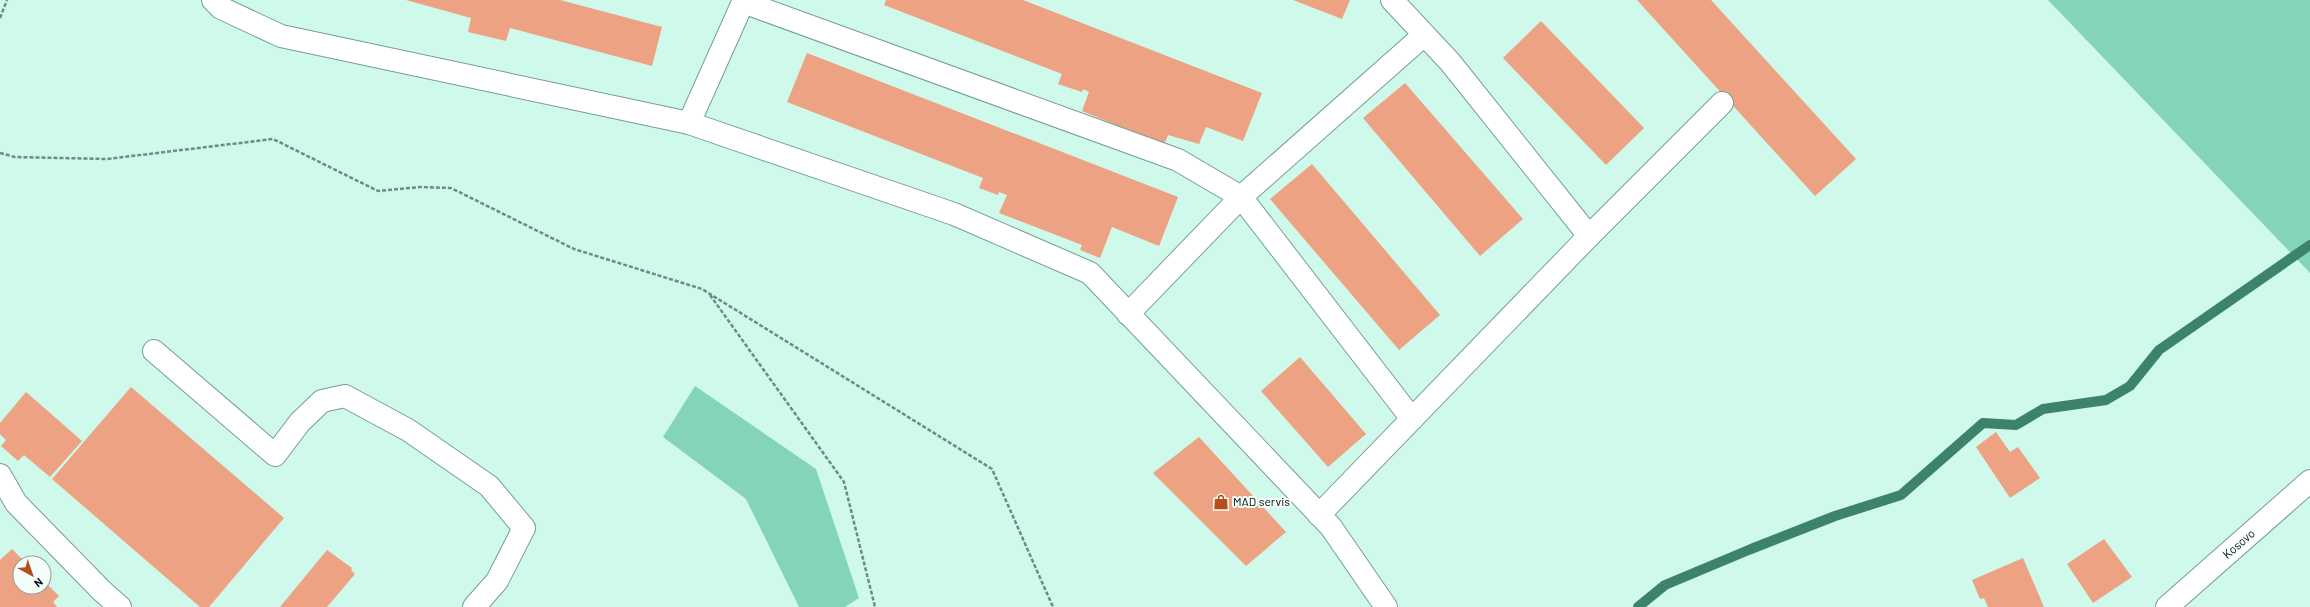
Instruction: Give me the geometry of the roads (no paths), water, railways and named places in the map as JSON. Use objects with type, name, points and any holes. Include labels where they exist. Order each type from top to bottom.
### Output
[{"type":"street","points":[[213,0],[221,8],[281,36],[689,123],[954,214],[1090,273],[1331,527],[1386,607]]},
{"type":"street","points":[[1392,0],[1450,62],[1589,236]]},
{"type":"street","points":[[689,123],[743,1],[1178,160],[1241,197],[1412,419]]},
{"type":"street","points":[[1128,314],[1241,197],[1424,35]]},
{"type":"street","points":[[1320,515],[1589,236],[1722,103]]},
{"type":"street","points":[[154,351],[275,455],[300,422],[322,401],[345,396],[408,430],[489,486],[524,528],[497,581],[474,607]]},
{"type":"street","points":[[0,475],[16,503],[102,591],[120,607]]},
{"type":"street","name":"Kosovo","points":[[2167,607],[2310,481]]},
{"type":"waterway","points":[[1638,607],[1665,585],[1835,516],[1901,495],[1983,423],[2016,425],[2043,409],[2106,400],[2130,386],[2159,350],[2310,245]]},
{"type":"place","name":"MAD servis","points":[[1221,502]]}]
